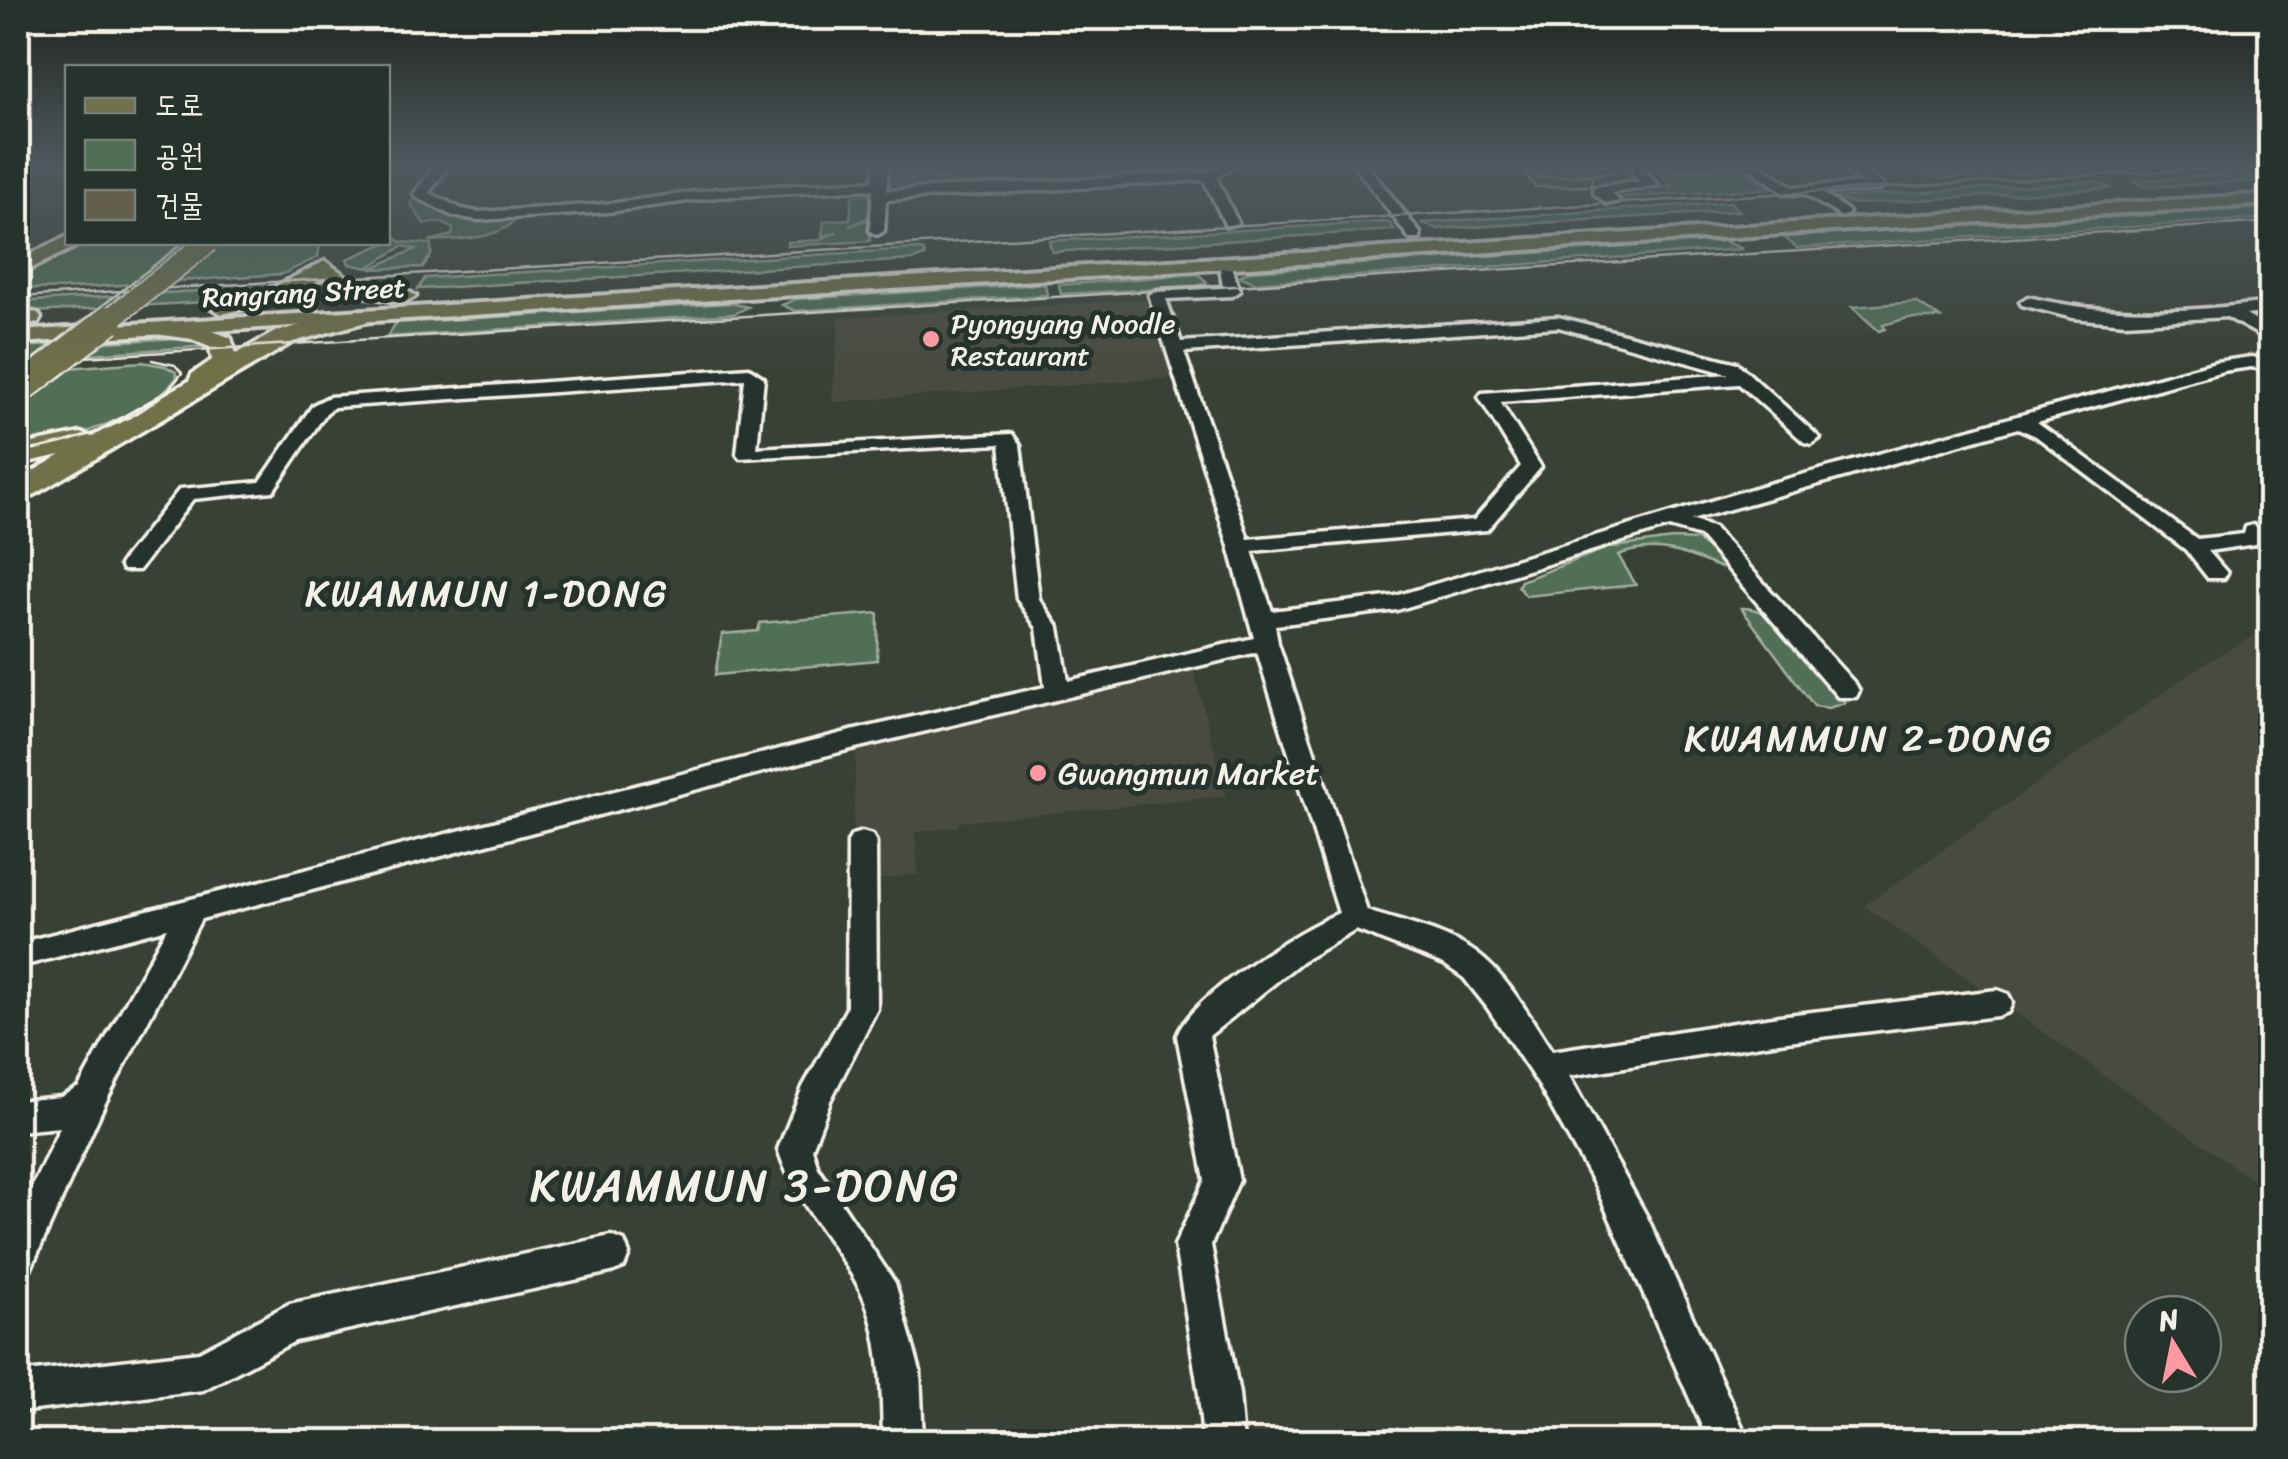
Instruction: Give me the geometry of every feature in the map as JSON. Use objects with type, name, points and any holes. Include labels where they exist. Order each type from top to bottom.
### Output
[{"type":"highway","points":[[18,268],[68,245]]},
{"type":"highway","points":[[18,380],[188,245]]},
{"type":"highway","points":[[18,391],[204,245]]},
{"type":"highway","points":[[222,307],[282,292],[325,268],[329,245]]},
{"type":"highway","points":[[325,268],[345,286],[404,296]]},
{"type":"highway","points":[[18,492],[284,337],[356,316]]},
{"type":"highway","points":[[18,455],[86,440],[160,403],[225,364],[224,349],[212,336],[158,328]]},
{"type":"main road","name":"Rangrang Street","points":[[20,323],[222,307],[1467,233]]},
{"type":"main road","name":"Rangrang Street","points":[[20,323],[158,328],[1721,233]]},
{"type":"street","points":[[1224,264],[1232,291],[1156,295],[1240,546],[1354,918]]},
{"type":"street","points":[[2028,302],[2073,313],[2125,318],[2270,307]]},
{"type":"street","points":[[2230,312],[2270,336]]},
{"type":"street","points":[[1174,348],[1558,322],[1731,367],[1810,438]]},
{"type":"street","points":[[18,955],[851,740],[1058,693],[1264,631],[1398,603],[1669,520],[2237,363],[2270,364]]},
{"type":"street","points":[[131,565],[188,493],[266,487],[328,402],[749,373],[755,378],[747,454],[1005,438],[1010,445],[1028,598],[1048,628],[1058,693]]},
{"type":"street","points":[[1240,546],[1480,526],[1531,466],[1488,397],[1747,378]]},
{"type":"street","points":[[2022,423],[2044,432],[2193,546],[2216,573]]},
{"type":"street","points":[[1669,520],[1707,532],[1847,691]]},
{"type":"street","points":[[2193,546],[2262,538],[2253,531]]},
{"type":"street","points":[[862,842],[862,1009],[815,1097],[795,1149],[804,1176],[877,1283],[901,1371],[904,1442]]},
{"type":"street","points":[[18,1254],[92,1097],[191,911]]},
{"type":"street","points":[[1223,1442],[1220,1394],[1192,1245],[1198,1220],[1218,1200],[1222,1180],[1193,1036],[1196,1027],[1274,963],[1324,930],[1354,918],[1456,955],[1488,984],[1546,1066],[1649,1257],[1729,1442]]},
{"type":"street","points":[[1546,1066],[1779,1029],[1996,1004]]},
{"type":"street","points":[[18,1116],[66,1112],[92,1097]]},
{"type":"street","points":[[18,1393],[203,1371],[289,1323],[610,1254]]},
{"type":"shaded area","points":[[1145,299],[1172,378],[832,402],[839,318]]},
{"type":"shaded area","points":[[2270,627],[2270,1192],[1864,906],[2202,665]]},
{"type":"shaded area","name":"Gwangmun Market","points":[[1194,671],[1226,796],[959,822],[957,827],[915,832],[918,874],[874,880],[870,833],[853,833],[856,749]]},
{"type":"green space","points":[[452,233],[494,233],[429,241]]},
{"type":"green space","points":[[835,233],[870,233],[870,241],[787,246],[787,242],[820,240]]},
{"type":"green space","points":[[1188,233],[1346,233],[1052,252],[1049,241]]},
{"type":"green space","points":[[1595,233],[1627,233],[18,331]]},
{"type":"green space","points":[[1850,233],[2032,233],[1797,248],[1784,237]]},
{"type":"green space","points":[[390,234],[401,242],[431,244],[431,255],[423,267],[370,269],[416,249],[403,246],[367,268],[349,264],[347,259],[390,245]]},
{"type":"green space","points":[[1724,241],[1743,249],[1256,283],[1239,276],[1250,271]]},
{"type":"green space","points":[[82,245],[320,245],[318,257],[283,274],[62,289],[18,288],[18,273]]},
{"type":"green space","points":[[924,251],[925,256],[913,260],[418,289],[425,278]]},
{"type":"green space","points":[[1198,274],[1207,282],[1196,287],[1061,294],[1059,285]]},
{"type":"green space","points":[[1045,284],[1047,295],[795,311],[782,305],[796,299]]},
{"type":"green space","points":[[281,286],[222,301],[18,313],[18,302]]},
{"type":"green space","points":[[1916,302],[1940,318],[1908,318],[1883,325],[1885,329],[1879,331],[1852,307]]},
{"type":"green space","points":[[731,303],[748,307],[734,314],[387,337],[396,323]]},
{"type":"green space","points":[[180,338],[210,346],[18,359],[18,347]]},
{"type":"green space","points":[[142,362],[165,366],[176,372],[177,377],[149,403],[128,414],[56,442],[18,450],[18,372]]},
{"type":"green space","points":[[1672,539],[1697,540],[1725,563],[1721,568],[1683,554],[1646,549],[1618,555],[1636,585],[1526,596],[1518,586],[1521,581],[1607,548]]},
{"type":"green space","points":[[1741,608],[1758,610],[1787,629],[1845,703],[1828,708],[1814,706]]},
{"type":"green space","points":[[878,613],[877,660],[715,675],[722,634],[758,631],[760,623]]},
{"type":"tram line","points":[[161,289],[1108,233]]},
{"type":"tram line","points":[[72,358],[2090,233]]},
{"type":"tram line","points":[[121,291],[180,245]]},
{"type":"tram line","points":[[161,289],[217,245]]},
{"type":"tram line","points":[[72,358],[161,289]]},
{"type":"tram line","points":[[121,291],[161,289]]},
{"type":"tram line","points":[[18,297],[121,291]]},
{"type":"tram line","points":[[34,359],[121,291]]},
{"type":"tram line","points":[[18,361],[72,358]]},
{"type":"tram line","points":[[18,400],[72,358]]},
{"type":"tram line","points":[[18,452],[85,436],[150,404],[182,373],[175,365],[152,360]]},
{"type":"place","name":"Pyongyang Noodle Restaurant","points":[[931,339]]},
{"type":"place","name":"Gwangmun Market","points":[[1038,773]]},
{"type":"district","name":"KWAMMUN 1-DONG","points":[[487,593]]},
{"type":"district","name":"KWAMMUN 2-DONG","points":[[1869,738]]},
{"type":"district","name":"KWAMMUN 3-DONG","points":[[745,1185]]}]
